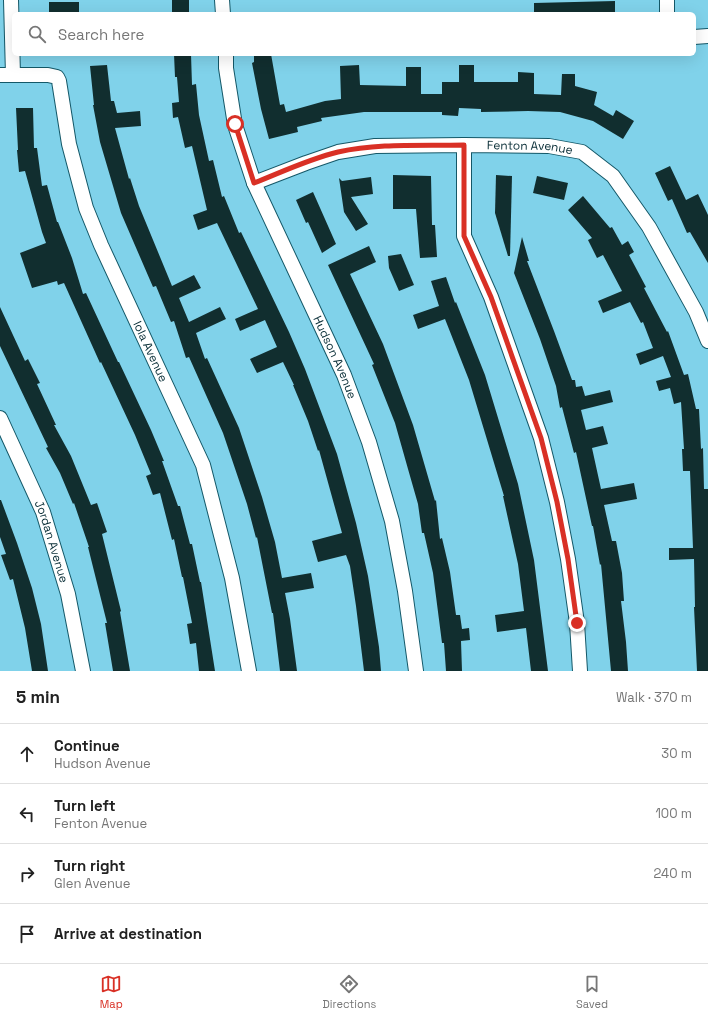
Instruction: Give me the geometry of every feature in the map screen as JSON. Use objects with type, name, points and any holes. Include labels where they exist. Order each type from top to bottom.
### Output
[{"type":"street","points":[[7,75],[11,0]]},
{"type":"street","points":[[222,0],[223,12]]},
{"type":"street","points":[[667,12],[667,0],[671,0]]},
{"type":"street","points":[[696,37],[708,36]]},
{"type":"street","name":"Hudson Avenue","points":[[226,56],[226,68],[235,124],[254,183],[344,375],[369,442],[392,521],[406,591],[416,671]]},
{"type":"street","name":"Iola Avenue","points":[[7,75],[48,75],[56,77],[59,81],[69,144],[86,208],[101,245],[203,465],[232,578],[249,671]]},
{"type":"street","points":[[464,145],[464,236],[491,297],[541,438],[557,502],[568,559],[577,623],[580,671]]},
{"type":"street","name":"Fenton Avenue","points":[[254,183],[338,152],[375,146],[549,146],[582,152],[612,176],[649,227],[696,312],[708,341]]},
{"type":"street","name":"Jordan Avenue","points":[[0,418],[43,512],[68,594],[83,671]]},
{"type":"building","points":[[172,0],[189,0],[189,12],[172,12]]},
{"type":"building","points":[[615,1],[615,12],[534,12],[534,3]]},
{"type":"building","points":[[49,2],[79,2],[79,12],[49,12]]},
{"type":"building","points":[[174,56],[191,56],[192,85],[196,84],[199,115],[209,161],[213,160],[222,197],[224,196],[239,233],[241,232],[289,332],[305,369],[337,454],[356,523],[368,576],[379,647],[381,671],[364,671],[350,566],[346,555],[318,562],[312,541],[342,533],[319,450],[318,451],[294,385],[283,362],[257,373],[250,359],[277,347],[265,320],[240,331],[235,319],[258,309],[217,223],[198,230],[193,215],[207,210],[192,146],[185,148],[178,117],[173,118],[172,103],[179,102],[177,77],[175,77]]},
{"type":"building","points":[[254,56],[271,56],[280,105],[284,104],[286,112],[325,101],[341,99],[340,66],[359,65],[360,85],[406,86],[406,67],[421,67],[421,94],[442,94],[442,82],[459,82],[459,65],[474,65],[474,82],[518,82],[518,72],[534,73],[534,94],[561,95],[562,74],[575,74],[575,86],[597,92],[594,105],[613,116],[616,110],[634,121],[623,139],[593,121],[560,112],[481,112],[481,109],[459,108],[458,116],[442,115],[442,112],[364,112],[321,118],[322,121],[297,127],[298,132],[269,139],[261,109],[252,63],[254,62]]},
{"type":"building","points":[[107,65],[111,101],[114,101],[117,113],[140,111],[141,126],[115,128],[129,179],[130,178],[139,206],[172,286],[194,275],[201,288],[179,298],[189,322],[220,307],[226,319],[196,333],[205,359],[207,358],[239,428],[275,542],[282,578],[311,573],[314,588],[285,593],[297,671],[280,671],[273,613],[257,537],[256,538],[247,504],[223,433],[189,357],[186,358],[174,321],[171,322],[156,286],[153,287],[121,213],[100,142],[93,105],[90,66]]},
{"type":"building","points":[[16,108],[33,108],[34,148],[37,148],[42,186],[47,185],[57,222],[72,258],[83,294],[86,293],[151,430],[164,461],[162,461],[178,506],[180,506],[190,544],[192,544],[201,582],[215,671],[199,671],[196,643],[190,644],[187,624],[192,623],[183,577],[174,539],[172,540],[160,493],[153,495],[146,476],[151,474],[135,435],[101,362],[100,363],[64,283],[58,285],[57,281],[32,288],[20,253],[46,243],[25,171],[19,172]]},
{"type":"building","points":[[670,166],[686,200],[698,194],[708,215],[708,263],[690,232],[687,233],[672,199],[668,201],[655,173]]},
{"type":"building","points":[[393,175],[431,176],[432,225],[435,225],[437,257],[420,258],[416,209],[393,209]]},
{"type":"building","points":[[496,175],[512,176],[510,256],[508,256],[495,213]]},
{"type":"building","points":[[537,176],[568,183],[564,200],[533,193]]},
{"type":"building","points":[[371,177],[373,194],[351,197],[368,224],[356,231],[344,212],[339,178],[342,181]]},
{"type":"building","points":[[313,192],[336,244],[322,253],[296,200]]},
{"type":"building","points":[[583,196],[610,228],[612,227],[622,245],[628,241],[634,252],[629,255],[646,287],[644,288],[667,332],[668,331],[684,375],[688,374],[696,409],[699,409],[701,449],[703,448],[704,489],[708,489],[708,671],[697,671],[694,607],[694,559],[669,560],[669,548],[693,548],[690,471],[683,471],[682,449],[684,449],[681,402],[674,404],[670,388],[659,391],[656,381],[671,377],[663,356],[640,365],[636,354],[653,348],[643,322],[641,323],[630,302],[603,313],[598,301],[622,291],[603,255],[597,258],[588,240],[592,238],[568,210]]},
{"type":"building","points":[[522,237],[529,261],[527,261],[572,380],[575,380],[576,387],[582,386],[585,396],[610,390],[613,402],[581,410],[586,430],[603,426],[608,444],[592,448],[601,489],[634,483],[637,499],[604,505],[612,541],[616,541],[622,573],[624,601],[621,601],[628,671],[611,671],[601,564],[600,565],[593,526],[576,452],[574,453],[562,407],[560,408],[556,386],[540,339],[514,273]]},
{"type":"building","points":[[369,246],[376,262],[350,274],[383,344],[413,425],[435,501],[436,500],[440,539],[442,538],[450,572],[456,615],[460,615],[462,629],[469,628],[470,640],[461,641],[462,671],[446,671],[444,643],[442,643],[433,573],[424,533],[422,533],[418,504],[395,423],[372,365],[374,364],[328,265]]},
{"type":"building","points":[[401,254],[414,285],[399,291],[389,268],[388,256]]},
{"type":"building","points":[[446,277],[455,303],[456,302],[485,375],[518,484],[534,560],[548,671],[531,671],[526,628],[497,632],[495,615],[524,611],[518,564],[504,496],[469,380],[445,319],[418,329],[413,315],[439,306],[431,281]]},
{"type":"building","points":[[0,307],[25,361],[28,359],[40,383],[37,384],[56,425],[54,425],[71,456],[91,505],[97,503],[107,532],[102,534],[121,611],[130,671],[113,671],[105,623],[107,623],[89,547],[74,503],[73,504],[60,473],[46,448],[48,447],[0,346]]},
{"type":"building","points":[[0,500],[17,543],[32,588],[41,624],[48,671],[32,671],[25,628],[13,579],[10,580],[1,555],[6,554],[0,537]]},
{"type":"route","points":[[235,124],[254,183],[338,152],[375,146],[464,145],[464,236],[491,297],[541,438],[557,502],[568,559],[577,623]]}]
